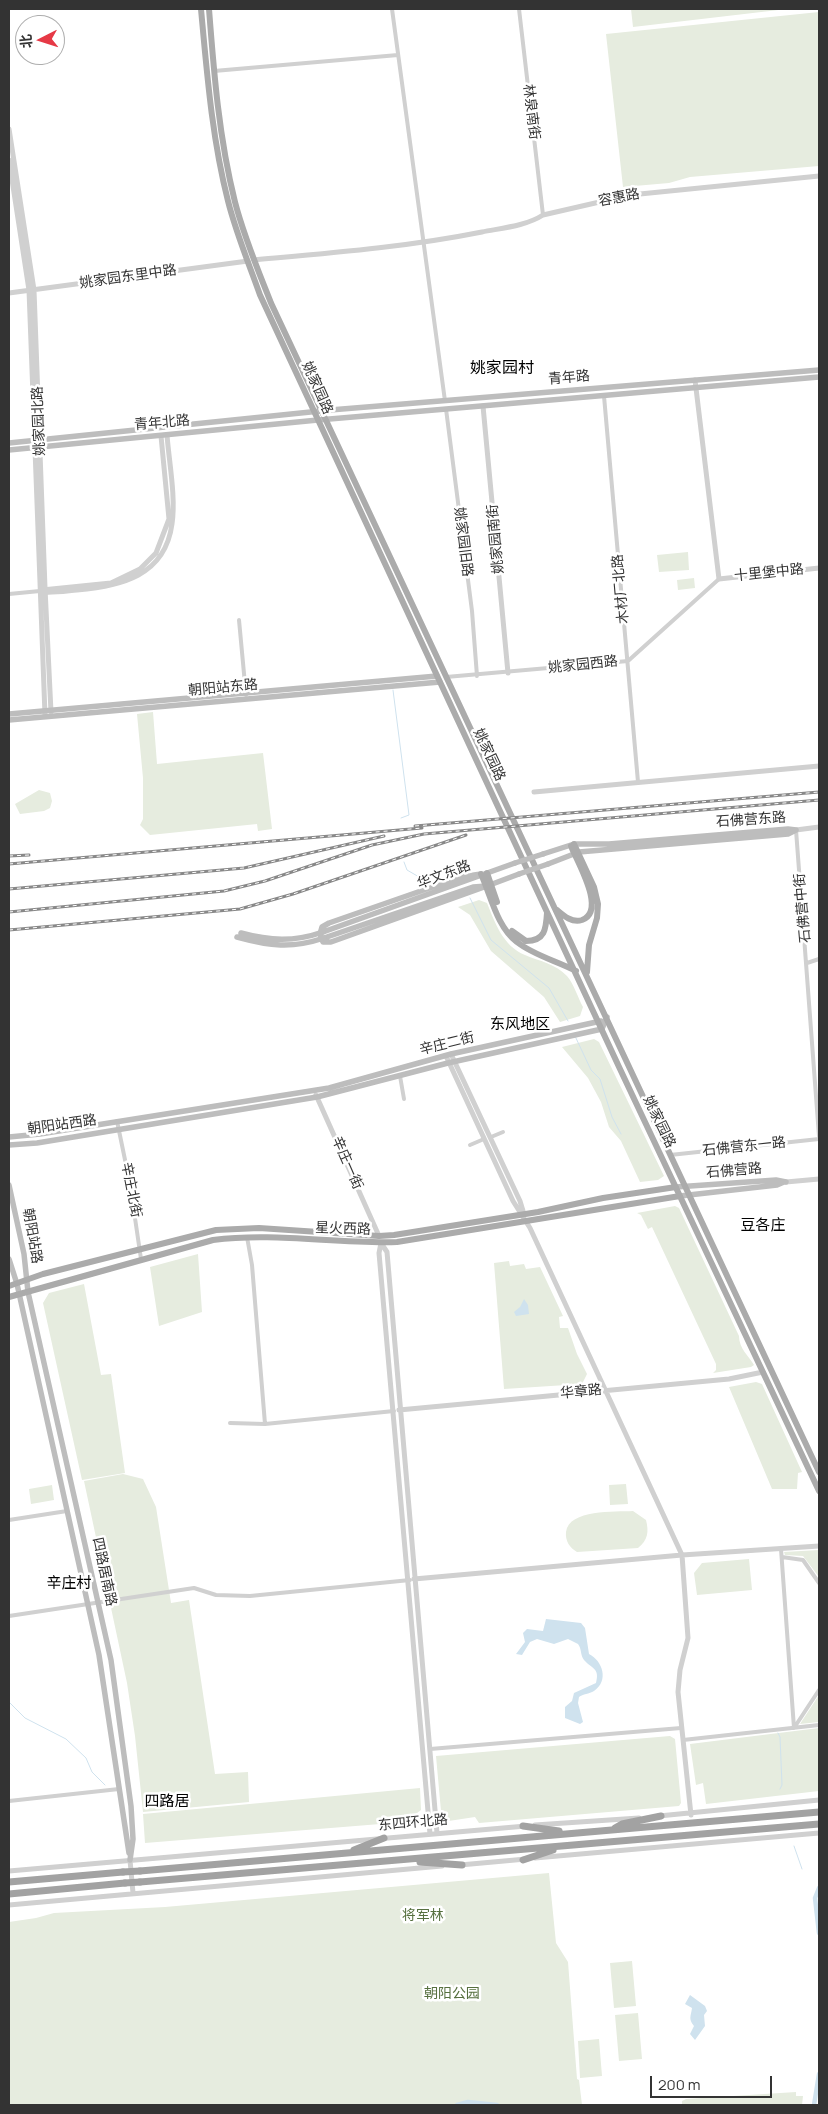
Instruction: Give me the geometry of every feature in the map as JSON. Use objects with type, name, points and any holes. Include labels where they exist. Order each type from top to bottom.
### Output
[{"type":"highway","name":"东四环北路","points":[[9,1882],[819,1812]]},
{"type":"highway","points":[[610,1830],[622,1824],[661,1816]]},
{"type":"highway","points":[[9,1894],[819,1824]]},
{"type":"highway","points":[[522,1826],[572,1833]]},
{"type":"highway","points":[[346,1853],[384,1838]]},
{"type":"highway","points":[[523,1860],[567,1846]]},
{"type":"highway","points":[[397,1860],[462,1865]]},
{"type":"main road","name":"姚家园路","points":[[201,9],[208,94],[215,139],[228,203],[251,260],[321,420],[547,912],[676,1186],[684,1192],[819,1472]]},
{"type":"main road","name":"姚家园路","points":[[209,9],[218,115],[230,178],[251,260]]},
{"type":"main road","name":"青年路","points":[[317,411],[819,370]]},
{"type":"main road","name":"青年路","points":[[321,420],[819,377]]},
{"type":"main road","name":"青年北路","points":[[9,450],[37,444],[317,411]]},
{"type":"main road","points":[[292,414],[296,418],[294,423]]},
{"type":"main road","name":"青年北路","points":[[9,443],[37,444],[164,436],[321,420]]},
{"type":"main road","name":"姚家园路","points":[[441,679],[607,1017],[763,1372],[819,1491]]},
{"type":"main road","name":"朝阳站东路","points":[[9,714],[48,713],[441,679]]},
{"type":"main road","name":"朝阳站东路","points":[[9,720],[48,713]]},
{"type":"main road","name":"石佛营东路","points":[[573,844],[608,844],[788,828],[796,830]]},
{"type":"main road","name":"石佛营东路","points":[[577,854],[788,834],[796,830]]},
{"type":"main road","points":[[554,907],[566,917],[574,920],[587,917],[592,908],[590,891],[573,844]]},
{"type":"main road","name":"华文东路","points":[[324,935],[472,880],[484,873],[573,844]]},
{"type":"main road","points":[[577,854],[594,887],[598,904],[597,918],[589,945],[586,974]]},
{"type":"main road","name":"华文东路","points":[[324,935],[473,887],[489,885],[577,854]]},
{"type":"main road","points":[[489,885],[331,942],[323,942],[320,934],[322,927],[329,923],[461,877],[484,873],[508,927],[520,939],[534,941],[541,938],[545,932],[547,912]]},
{"type":"main road","points":[[489,885],[506,931],[516,942],[576,972]]},
{"type":"main road","points":[[239,935],[278,946],[297,946],[324,935]]},
{"type":"main road","points":[[601,1026],[607,1017]]},
{"type":"main road","name":"辛庄二街","points":[[117,1121],[314,1090],[368,1078],[448,1055],[601,1026]]},
{"type":"main road","name":"辛庄二街","points":[[118,1130],[317,1097],[601,1026]]},
{"type":"main road","name":"朝阳站西路","points":[[9,1137],[117,1121]]},
{"type":"main road","name":"朝阳站西路","points":[[9,1145],[118,1130]]},
{"type":"main road","name":"石佛营路","points":[[684,1192],[776,1180],[786,1182]]},
{"type":"main road","name":"星火西路","points":[[9,1297],[141,1258],[213,1240],[247,1236],[380,1239],[676,1186]]},
{"type":"main road","name":"朝阳站路","points":[[10,1188],[24,1254],[28,1292]]},
{"type":"main road","name":"星火西路","points":[[9,1286],[43,1274],[141,1251],[206,1232],[234,1228],[380,1239],[397,1242],[527,1222],[684,1192]]},
{"type":"main road","name":"朝阳站路","points":[[9,1259],[18,1284],[88,1603],[108,1704],[130,1860]]},
{"type":"main road","name":"四路居南路","points":[[28,1292],[111,1660],[122,1733],[133,1839],[130,1860]]},
{"type":"street","points":[[392,9],[446,401]]},
{"type":"street","name":"林泉南街","points":[[519,9],[544,215]]},
{"type":"street","points":[[214,71],[398,55]]},
{"type":"street","name":"姚家园北路","points":[[9,129],[32,290],[48,713]]},
{"type":"street","name":"姚家园北路","points":[[9,160],[32,290]]},
{"type":"street","name":"容惠路","points":[[423,244],[512,226],[536,220],[544,215],[630,195],[819,176]]},
{"type":"street","name":"姚家园东里中路","points":[[9,293],[251,260],[423,244]]},
{"type":"street","points":[[695,380],[719,579]]},
{"type":"street","name":"木材厂北路","points":[[604,396],[638,782]]},
{"type":"street","name":"姚家园南街","points":[[483,406],[508,673]]},
{"type":"street","name":"姚家园旧路","points":[[446,410],[472,611],[477,676]]},
{"type":"street","points":[[9,594],[111,583],[140,569],[156,553],[162,542],[168,519],[164,436]]},
{"type":"street","name":"十里堡中路","points":[[719,579],[819,568]]},
{"type":"street","name":"姚家园西路","points":[[441,679],[628,661],[719,579]]},
{"type":"street","points":[[240,620],[246,696]]},
{"type":"street","points":[[534,792],[819,766]]},
{"type":"street","points":[[796,830],[819,827]]},
{"type":"street","name":"石佛营中街","points":[[796,830],[819,1137]]},
{"type":"street","points":[[807,963],[819,959]]},
{"type":"street","points":[[813,1050],[819,1049]]},
{"type":"street","points":[[448,1055],[513,1201],[527,1222],[682,1555],[688,1638],[678,1681],[692,1815]]},
{"type":"street","points":[[451,1062],[491,1137],[520,1201],[523,1214]]},
{"type":"street","points":[[400,1076],[404,1099]]},
{"type":"street","name":"辛庄一街","points":[[314,1090],[387,1252],[396,1410]]},
{"type":"street","name":"辛庄北街","points":[[117,1121],[141,1258]]},
{"type":"street","points":[[491,1137],[503,1132]]},
{"type":"street","name":"石佛营东一路","points":[[669,1155],[819,1137]]},
{"type":"street","points":[[470,1144],[484,1139]]},
{"type":"street","name":"石佛营路","points":[[786,1182],[819,1179]]},
{"type":"street","points":[[247,1236],[252,1265],[265,1424]]},
{"type":"street","name":"华章路","points":[[396,1410],[729,1379],[763,1372]]},
{"type":"street","points":[[230,1423],[265,1424],[396,1410]]},
{"type":"street","points":[[396,1410],[414,1579],[437,1833]]},
{"type":"street","points":[[396,1410],[408,1580],[430,1834]]},
{"type":"street","points":[[9,1520],[68,1511]]},
{"type":"street","points":[[9,1616],[88,1603],[99,1604],[194,1588],[216,1595],[250,1596],[682,1555],[819,1546]]},
{"type":"street","points":[[781,1549],[794,1728]]},
{"type":"street","points":[[782,1557],[804,1560],[819,1583]]},
{"type":"street","points":[[794,1728],[819,1690]]},
{"type":"street","points":[[683,1740],[819,1726]]},
{"type":"street","points":[[430,1748],[682,1728]]},
{"type":"street","points":[[9,1801],[119,1789]]},
{"type":"street","name":"东四环北路","points":[[9,1870],[522,1826],[692,1815],[728,1808],[819,1800]]},
{"type":"street","points":[[9,1904],[819,1833]]},
{"type":"street","points":[[130,1860],[133,1893]]},
{"type":"green space","points":[[631,9],[787,9],[633,27]]},
{"type":"green space","points":[[819,12],[819,166],[690,177],[669,183],[623,187],[606,34]]},
{"type":"green space","points":[[688,552],[689,570],[659,572],[657,555]]},
{"type":"green space","points":[[694,578],[695,588],[678,590],[677,580]]},
{"type":"green space","points":[[153,712],[157,764],[263,753],[272,829],[258,831],[257,824],[150,835],[140,825],[143,819],[143,778],[137,714]]},
{"type":"green space","points":[[39,790],[50,793],[52,801],[50,808],[44,811],[20,814],[15,804]]},
{"type":"green space","points":[[479,900],[487,903],[501,933],[511,946],[525,955],[553,966],[567,976],[583,1007],[580,1016],[560,1022],[544,997],[491,951],[470,915],[458,907]]},
{"type":"green space","points":[[594,1039],[599,1042],[664,1176],[658,1180],[640,1182],[621,1141],[609,1127],[601,1102],[588,1078],[562,1047]]},
{"type":"green space","points":[[675,1206],[679,1208],[739,1336],[742,1349],[754,1365],[751,1367],[713,1373],[716,1370],[716,1364],[652,1227],[648,1229],[641,1215],[637,1213]]},
{"type":"green space","points":[[198,1254],[202,1312],[159,1326],[150,1267]]},
{"type":"green space","points":[[509,1261],[510,1266],[524,1264],[526,1269],[540,1267],[563,1316],[559,1317],[560,1328],[568,1328],[577,1354],[587,1374],[582,1384],[504,1389],[494,1263]]},
{"type":"green space","points":[[84,1284],[101,1375],[111,1374],[125,1473],[82,1480],[43,1303],[49,1293]]},
{"type":"green space","points":[[756,1382],[762,1384],[802,1472],[798,1473],[797,1489],[772,1489],[729,1387]]},
{"type":"green space","points":[[123,1474],[143,1479],[156,1507],[171,1603],[189,1600],[215,1774],[248,1772],[249,1802],[143,1812],[127,1683],[84,1481]]},
{"type":"green space","points":[[626,1484],[628,1504],[610,1505],[609,1485]]},
{"type":"green space","points":[[52,1485],[54,1500],[31,1504],[29,1489]]},
{"type":"green space","points":[[633,1511],[646,1520],[647,1524],[646,1539],[638,1548],[577,1552],[567,1541],[566,1532],[569,1525],[575,1519],[594,1513]]},
{"type":"green space","points":[[819,1550],[819,1577],[803,1556],[785,1555],[784,1552]]},
{"type":"green space","points":[[749,1559],[752,1590],[697,1595],[694,1573],[702,1563]]},
{"type":"green space","points":[[819,1695],[819,1722],[800,1724]]},
{"type":"green space","points":[[819,1728],[819,1791],[706,1804],[703,1783],[696,1785],[690,1744]]},
{"type":"green space","points":[[670,1736],[675,1739],[681,1803],[679,1806],[479,1823],[475,1817],[442,1822],[436,1756]]},
{"type":"green space","points":[[420,1788],[421,1810],[405,1822],[145,1843],[143,1814]]},
{"type":"green space","name":"朝阳公园","points":[[549,1873],[556,1943],[568,1962],[577,2079],[579,2080],[582,2105],[9,2105],[9,1922],[54,1913],[165,1907]]},
{"type":"green space","points":[[632,1961],[636,2006],[614,2008],[610,1963]]},
{"type":"green space","points":[[638,2013],[642,2059],[619,2061],[615,2015]]},
{"type":"green space","points":[[599,2039],[602,2076],[580,2078],[578,2041]]},
{"type":"green space","points":[[796,2092],[796,2096],[803,2096],[802,2105],[682,2105],[682,2101],[686,2099]]},
{"type":"water","points":[[524,1299],[528,1305],[529,1314],[516,1316],[514,1312],[520,1307]]},
{"type":"water","points":[[546,1619],[581,1623],[585,1628],[589,1654],[601,1666],[603,1677],[599,1687],[579,1697],[578,1703],[583,1722],[580,1724],[565,1718],[565,1707],[572,1701],[574,1693],[596,1683],[597,1674],[583,1658],[578,1644],[568,1639],[554,1644],[537,1639],[530,1642],[522,1655],[516,1654],[525,1642],[523,1633],[527,1629],[543,1631]]},
{"type":"water","points":[[690,1995],[705,2006],[707,2011],[704,2015],[705,2026],[695,2040],[690,2034],[694,2026],[690,2019],[692,2008],[685,2004]]},
{"type":"waterway","points":[[393,690],[409,815],[401,818]]},
{"type":"waterway","points":[[404,862],[407,870],[426,881]]},
{"type":"waterway","points":[[470,898],[491,940],[549,988],[568,1021]]},
{"type":"waterway","points":[[575,1036],[591,1070],[600,1079],[612,1117],[621,1134]]},
{"type":"waterway","points":[[9,1702],[25,1718],[66,1739],[86,1758],[92,1772],[105,1785]]},
{"type":"waterway","points":[[778,1733],[780,1737],[782,1785],[780,1789]]},
{"type":"waterway","points":[[794,1846],[802,1869]]},
{"type":"waterway","points":[[819,1888],[815,1898],[819,1933]]},
{"type":"waterway","points":[[814,2105],[819,2074]]},
{"type":"waterway","points":[[457,2105],[468,2102],[497,2105]]},
{"type":"railway","points":[[415,826],[819,792]]},
{"type":"railway","points":[[9,912],[224,891],[265,881],[372,845],[424,834],[819,800]]},
{"type":"railway","points":[[9,864],[422,828]]},
{"type":"railway","points":[[9,930],[240,909],[293,894],[466,835]]},
{"type":"railway","points":[[9,889],[244,868],[384,836]]},
{"type":"railway","points":[[9,856],[29,855]]},
{"type":"district","name":"姚家园村","points":[[502,369]]},
{"type":"district","name":"东风地区","points":[[520,1025]]},
{"type":"district","name":"豆各庄","points":[[763,1226]]},
{"type":"district","name":"辛庄村","points":[[69,1584]]},
{"type":"district","name":"四路居","points":[[167,1802]]},
{"type":"park label","name":"将军林","points":[[423,1916]]}]
